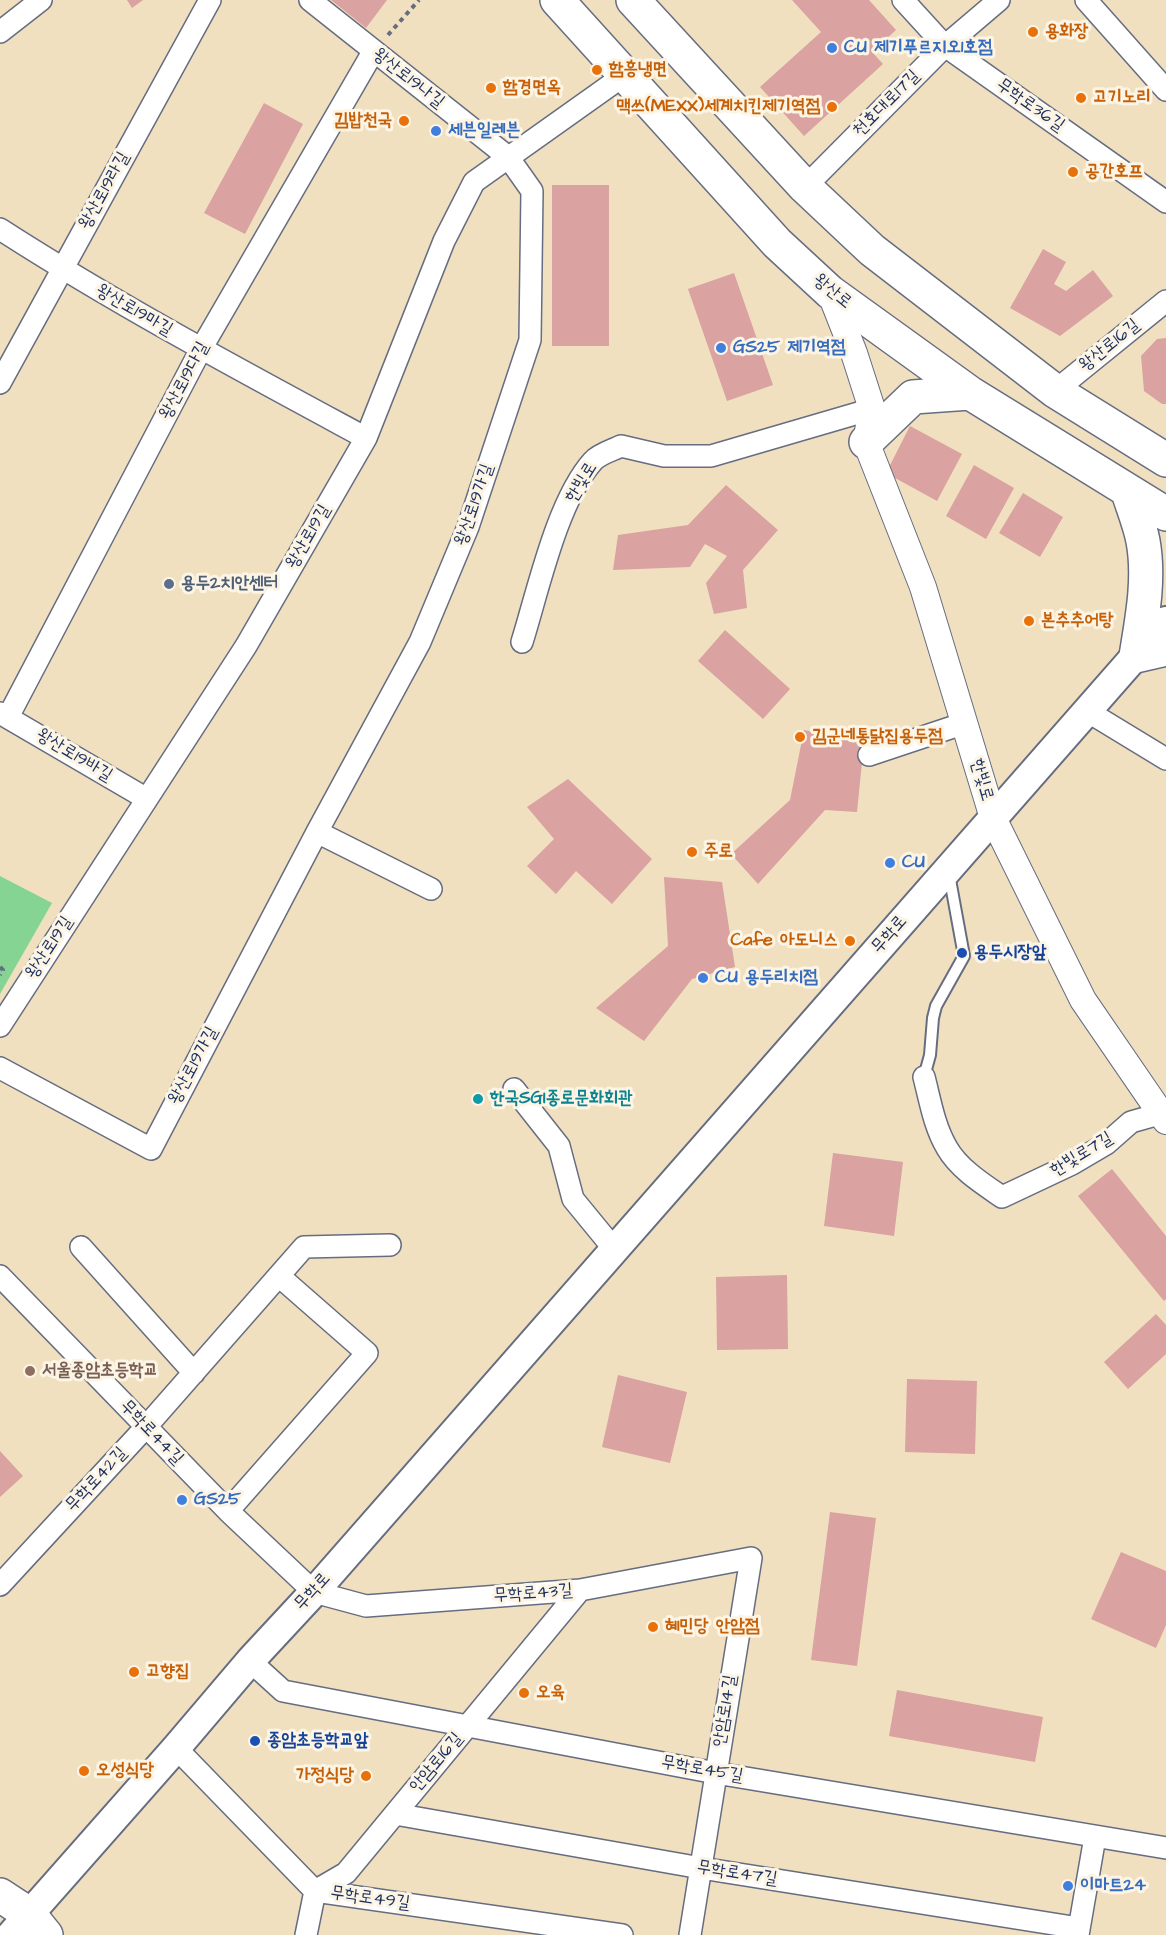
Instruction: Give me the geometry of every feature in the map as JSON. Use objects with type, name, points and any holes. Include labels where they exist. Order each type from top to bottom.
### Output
[{"type":"main road","name":"왕산로","points":[[557,0],[777,243],[830,292],[970,393],[1166,514]]},
{"type":"main road","points":[[633,0],[805,187],[872,250],[1055,391],[1166,460]]},
{"type":"main road","points":[[866,442],[914,397],[970,393]]},
{"type":"main road","points":[[1129,438],[1166,441]]},
{"type":"main road","points":[[1128,492],[1143,542],[1145,598],[1151,652]]},
{"type":"main road","name":"무학로","points":[[28,1928],[250,1660],[314,1592],[1087,711],[1151,652],[1166,621]]},
{"type":"main road","points":[[0,1895],[17,1904],[28,1928]]},
{"type":"street","points":[[0,32],[41,0]]},
{"type":"street","name":"왕산로19라길","points":[[0,383],[210,0]]},
{"type":"street","name":"왕산로19나길","points":[[310,0],[508,157]]},
{"type":"street","name":"무학로36길","points":[[903,0],[945,46],[1166,202]]},
{"type":"street","name":"천호대로17길","points":[[805,187],[945,46],[999,0]]},
{"type":"street","points":[[1086,0],[1166,90]]},
{"type":"street","name":"왕산로19다길","points":[[4,715],[201,350],[373,52]]},
{"type":"street","name":"왕산로19길","points":[[0,1026],[246,646],[366,438],[444,241],[474,182],[626,74]]},
{"type":"street","name":"왕산로19가길","points":[[0,1068],[151,1149],[316,832],[420,642],[468,528],[530,340],[532,192],[508,157]]},
{"type":"street","name":"왕산로19마길","points":[[0,229],[62,269],[201,350],[366,438]]},
{"type":"street","points":[[830,292],[854,353],[872,409],[866,442]]},
{"type":"street","name":"왕산로16길","points":[[1055,391],[1166,301]]},
{"type":"street","name":"한빛로","points":[[522,642],[553,539],[574,490],[594,459],[621,446],[664,456],[711,456],[872,409]]},
{"type":"street","name":"한빛로","points":[[866,442],[923,587],[993,818],[1083,1000],[1164,1116]]},
{"type":"street","points":[[1087,711],[1166,759]]},
{"type":"street","name":"왕산로19바길","points":[[4,715],[147,799]]},
{"type":"street","points":[[869,755],[965,723]]},
{"type":"street","points":[[316,832],[431,889]]},
{"type":"street","name":"한빛로7길","points":[[924,1077],[935,1122],[947,1149],[973,1176],[1002,1197],[1072,1164],[1106,1144],[1131,1122],[1164,1116]]},
{"type":"street","points":[[514,1089],[559,1146],[573,1199],[614,1249]]},
{"type":"street","name":"무학로42길","points":[[0,1585],[145,1428],[304,1247],[390,1245]]},
{"type":"street","points":[[81,1247],[194,1373]]},
{"type":"street","name":"무학로44길","points":[[0,1276],[145,1428],[314,1592]]},
{"type":"street","points":[[228,1511],[367,1353],[279,1276]]},
{"type":"street","name":"무학로43길","points":[[314,1592],[366,1606],[580,1590],[751,1558]]},
{"type":"street","name":"안암로14길","points":[[690,1935],[751,1558]]},
{"type":"street","name":"안암로16길","points":[[315,1891],[346,1873],[580,1590]]},
{"type":"street","name":"무학로45길","points":[[250,1660],[283,1691],[716,1773],[1166,1848]]},
{"type":"street","name":"무학로49길","points":[[176,1748],[315,1891],[622,1935]]},
{"type":"street","name":"무학로47길","points":[[395,1814],[1078,1932]]},
{"type":"street","points":[[1078,1932],[1095,1837]]},
{"type":"street","points":[[306,1935],[315,1891]]},
{"type":"lane","points":[[924,1077],[930,1055],[936,1006],[964,956],[948,870]]},
{"type":"path","points":[[373,52],[419,0]]},
{"type":"path","points":[[0,968],[3,970],[0,975]]},
{"type":"green space","points":[[0,876],[52,903],[0,994]]},
{"type":"building","points":[[127,0],[143,0],[132,8]]},
{"type":"building","points":[[331,0],[387,0],[366,28]]},
{"type":"building","points":[[792,0],[869,0],[896,30],[872,52],[883,64],[804,136],[760,87],[821,32]]},
{"type":"building","points":[[264,103],[303,124],[245,234],[204,213]]},
{"type":"building","points":[[552,185],[609,185],[609,346],[552,346]]},
{"type":"building","points":[[1043,249],[1066,262],[1054,284],[1066,291],[1093,270],[1113,296],[1060,336],[1010,308]]},
{"type":"building","points":[[734,273],[773,385],[727,401],[688,289]]},
{"type":"building","points":[[1166,338],[1166,404],[1162,404],[1144,391],[1141,356],[1157,339]]},
{"type":"building","points":[[910,426],[962,454],[937,501],[886,473]]},
{"type":"building","points":[[974,465],[1014,488],[986,539],[946,516]]},
{"type":"building","points":[[726,485],[778,530],[743,570],[747,608],[714,614],[706,583],[727,556],[705,544],[690,567],[613,570],[618,535],[688,525]]},
{"type":"building","points":[[1023,493],[1063,517],[1040,557],[999,533]]},
{"type":"building","points":[[725,630],[790,689],[763,719],[698,661]]},
{"type":"building","points":[[804,730],[864,742],[857,812],[825,810],[758,884],[731,854],[790,800]]},
{"type":"building","points":[[568,779],[652,859],[612,904],[576,871],[556,894],[527,866],[554,839],[527,807]]},
{"type":"building","points":[[664,877],[722,882],[735,967],[692,979],[644,1041],[596,1008],[668,946]]},
{"type":"building","points":[[833,1153],[903,1162],[894,1236],[824,1226]]},
{"type":"building","points":[[1112,1169],[1166,1236],[1166,1299],[1164,1301],[1078,1196]]},
{"type":"building","points":[[787,1275],[788,1349],[717,1350],[716,1277]]},
{"type":"building","points":[[1156,1314],[1166,1325],[1166,1354],[1128,1389],[1104,1362]]},
{"type":"building","points":[[618,1375],[687,1392],[670,1463],[602,1447]]},
{"type":"building","points":[[907,1379],[977,1381],[975,1454],[905,1452]]},
{"type":"building","points":[[0,1451],[23,1476],[0,1497]]},
{"type":"building","points":[[830,1512],[876,1518],[857,1666],[811,1660]]},
{"type":"building","points":[[1121,1552],[1166,1571],[1166,1625],[1156,1648],[1091,1619]]},
{"type":"building","points":[[897,1690],[1043,1717],[1035,1762],[889,1736]]},
{"type":"place","name":"용화장","points":[[1033,32]]},
{"type":"place","name":"CU 제기푸르지오1호점","points":[[832,48]]},
{"type":"place","name":"함흥냉면","points":[[597,70]]},
{"type":"place","name":"함경면옥","points":[[491,88]]},
{"type":"place","name":"고기노리","points":[[1081,98]]},
{"type":"place","name":"맥쓰(MEXX)세계치킨제기역점","points":[[832,107]]},
{"type":"place","name":"김밥천국","points":[[404,121]]},
{"type":"place","name":"세븐일레븐","points":[[436,131]]},
{"type":"place","name":"공간호프","points":[[1073,172]]},
{"type":"place","name":"GS25 제기역점","points":[[721,348]]},
{"type":"place","name":"용두2치안센터","points":[[169,584]]},
{"type":"place","name":"본추추어탕","points":[[1029,621]]},
{"type":"place","name":"김군네통닭집용두점","points":[[800,737]]},
{"type":"place","name":"주로","points":[[692,852]]},
{"type":"place","name":"CU","points":[[890,863]]},
{"type":"place","name":"Cafe 아도니스","points":[[850,941]]},
{"type":"place","name":"용두시장앞","points":[[962,953]]},
{"type":"place","name":"CU 용두리치점","points":[[703,978]]},
{"type":"place","name":"한국SGI종로문화회관","points":[[478,1099]]},
{"type":"place","name":"서울종암초등학교","points":[[30,1371]]},
{"type":"place","name":"GS25","points":[[182,1500]]},
{"type":"place","name":"혜민당 안암점","points":[[653,1627]]},
{"type":"place","name":"고향집","points":[[134,1672]]},
{"type":"place","name":"오육","points":[[524,1693]]},
{"type":"place","name":"종암초등학교앞","points":[[255,1741]]},
{"type":"place","name":"오성식당","points":[[84,1771]]},
{"type":"place","name":"가정식당","points":[[366,1776]]},
{"type":"place","name":"이마트24","points":[[1068,1886]]}]
